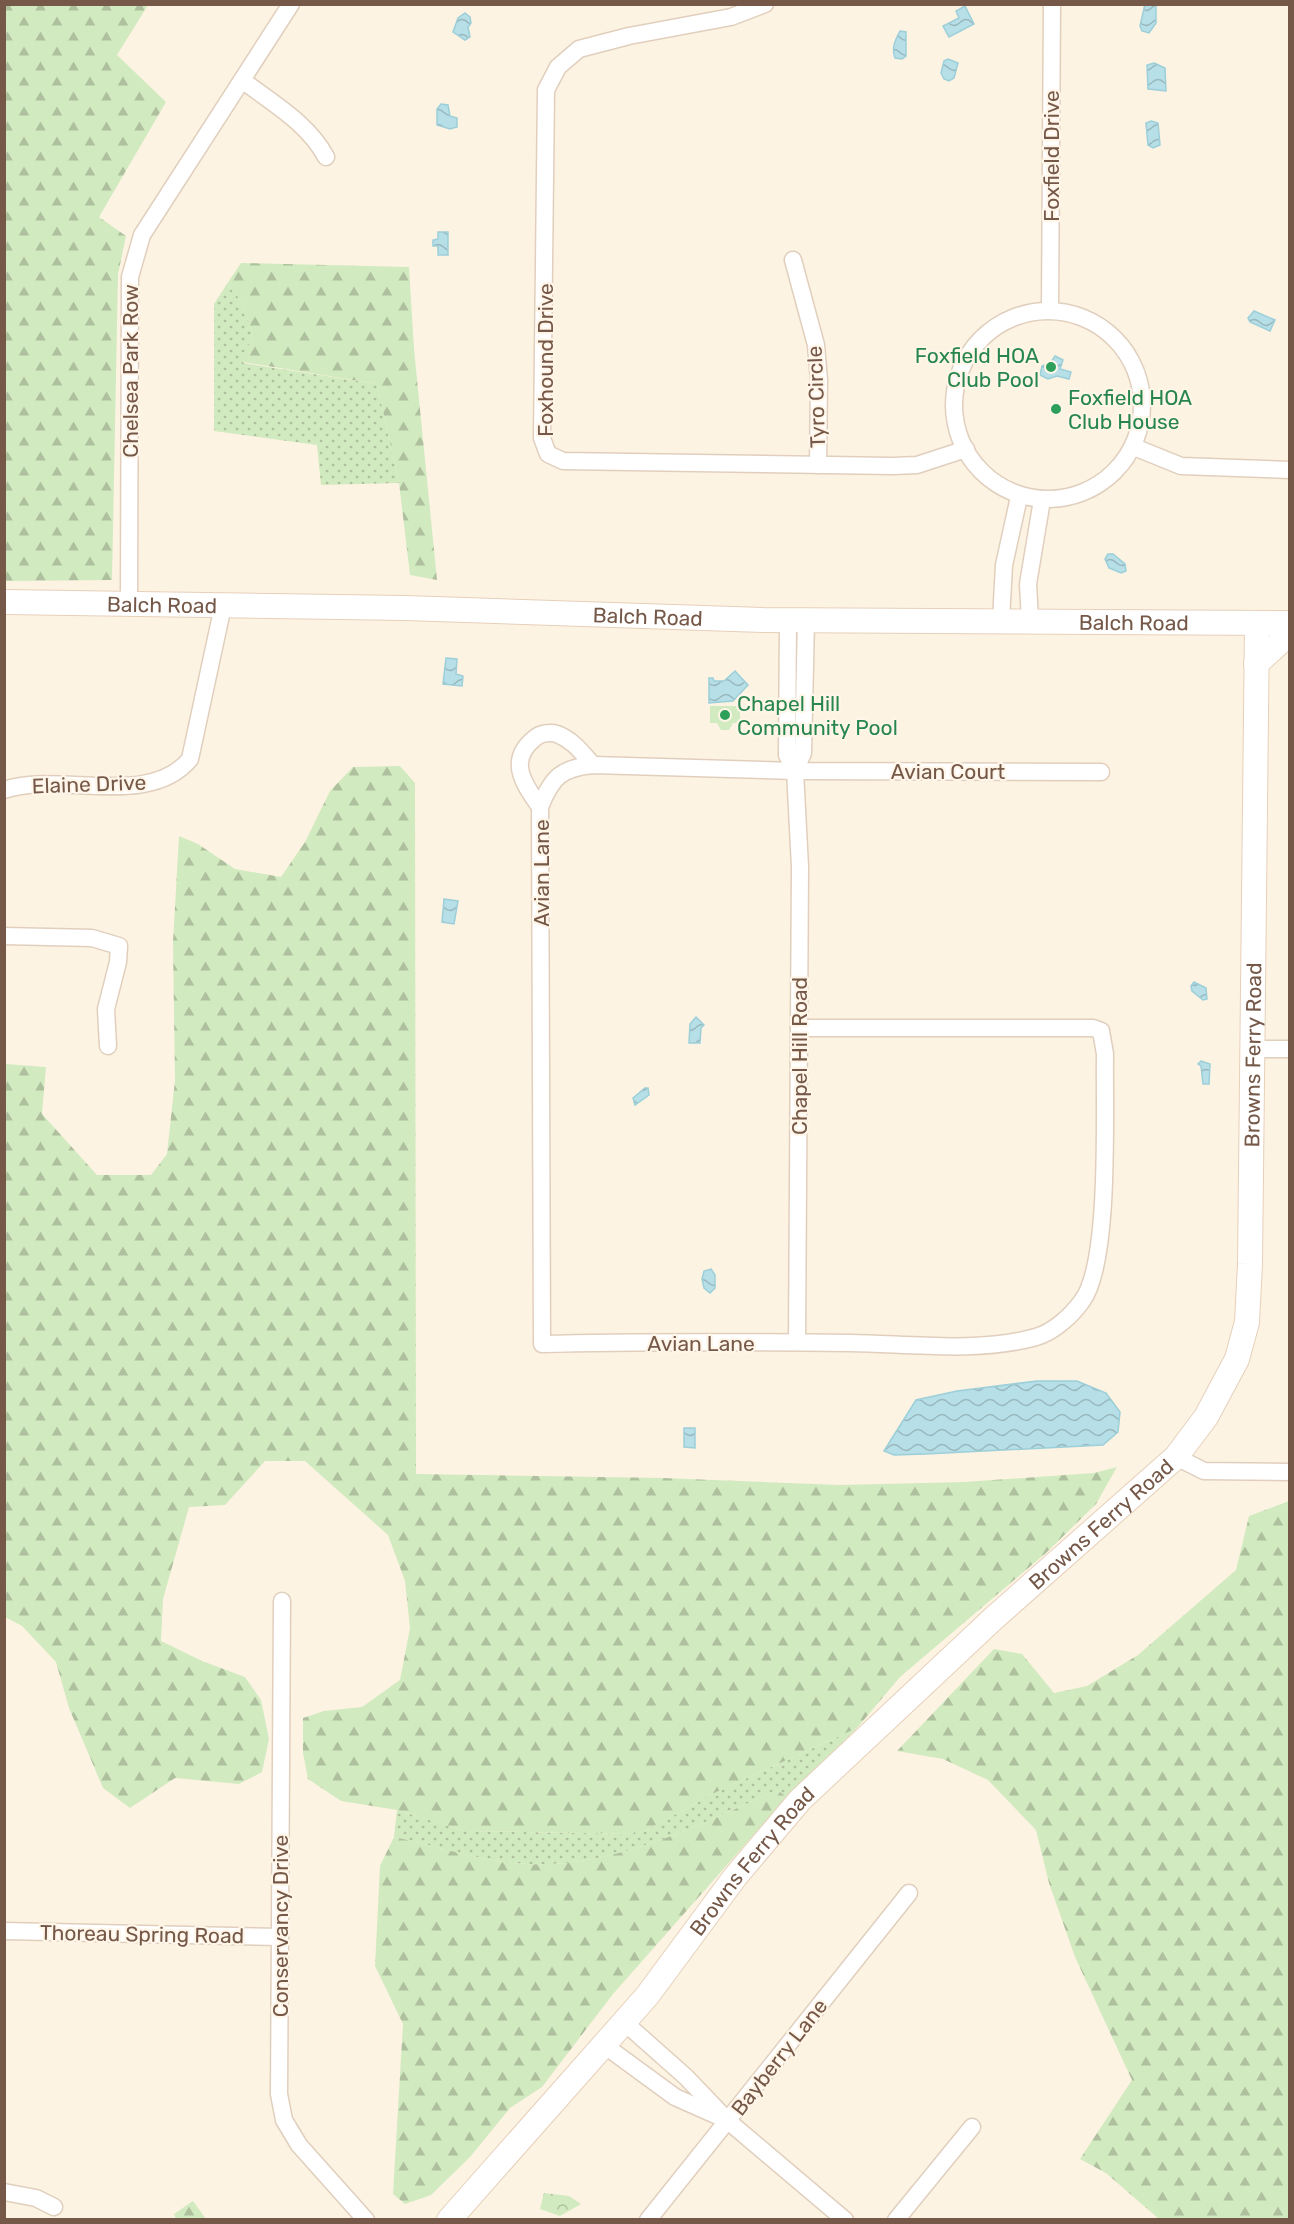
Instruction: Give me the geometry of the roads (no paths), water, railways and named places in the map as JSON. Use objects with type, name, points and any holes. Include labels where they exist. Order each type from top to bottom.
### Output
[{"type":"street","name":"Chelsea Park Row","points":[[129,604],[130,277],[142,235],[291,4]]},
{"type":"street","name":"Foxhound Drive","points":[[765,4],[731,17],[629,36],[579,49],[558,67],[546,90],[542,438],[548,454],[562,461],[917,465],[966,449]]},
{"type":"street","name":"Foxfield Drive","points":[[1050,308],[1052,4]]},
{"type":"street","points":[[242,80],[297,121],[318,142],[326,157]]},
{"type":"street","name":"Tyro Circle","points":[[794,260],[816,345],[819,380],[818,465]]},
{"type":"street","points":[[1050,308],[1084,317],[1100,326],[1122,348],[1138,383],[1142,406],[1140,432],[1134,447],[1126,461],[1103,483],[1072,497],[1042,501],[1019,497],[985,474],[966,449],[959,434],[954,405],[956,386],[964,361],[979,339],[1000,321],[1020,312],[1050,308]]},
{"type":"street","points":[[1134,447],[1181,466],[1290,470]]},
{"type":"street","points":[[1001,620],[1004,566],[1019,497]]},
{"type":"street","points":[[1030,620],[1028,584],[1042,501]]},
{"type":"street","name":"Balch Road","points":[[4,602],[397,608],[797,620],[1290,623]]},
{"type":"street","name":"Elaine Drive","points":[[4,790],[37,785],[124,785],[160,781],[182,768],[190,759],[224,606]]},
{"type":"street","name":"Chapel Hill Road","points":[[797,620],[787,755],[795,771],[800,867],[797,1342]]},
{"type":"street","name":"Browns Ferry Road","points":[[449,2220],[647,1996],[735,1877],[800,1800],[994,1618],[1176,1457],[1206,1418],[1238,1359],[1247,1322],[1257,623]]},
{"type":"street","points":[[1256,664],[1275,643],[1290,633]]},
{"type":"street","points":[[540,807],[524,784],[519,764],[523,748],[538,735],[555,733],[572,742],[593,765]]},
{"type":"street","name":"Avian Lane","points":[[795,771],[593,765],[573,767],[559,775],[548,788],[540,807],[542,1344],[797,1342],[990,1345],[1040,1336],[1059,1325],[1083,1300],[1095,1271],[1101,1240],[1105,1054],[1101,1031],[1093,1028],[799,1028]]},
{"type":"street","name":"Avian Court","points":[[795,771],[1101,772]]},
{"type":"street","points":[[4,936],[92,938],[119,946],[118,962],[106,1009],[108,1046]]},
{"type":"street","points":[[1252,1048],[1290,1049]]},
{"type":"street","points":[[1176,1457],[1204,1471],[1290,1472]]},
{"type":"street","name":"Conservancy Drive","points":[[282,1601],[279,2094],[284,2120],[299,2145],[366,2220]]},
{"type":"street","name":"Bayberry Lane","points":[[648,2220],[909,1893]]},
{"type":"street","name":"Thoreau Spring Road","points":[[4,1930],[280,1937]]},
{"type":"street","points":[[624,2022],[686,2077],[728,2121],[845,2220]]},
{"type":"street","points":[[604,2045],[675,2097],[728,2121]]},
{"type":"street","points":[[896,2220],[972,2127]]},
{"type":"street","points":[[4,2192],[36,2198],[54,2207]]},
{"type":"water","points":[[1145,4],[1156,5],[1156,23],[1149,33],[1142,31],[1140,26]]},
{"type":"water","points":[[965,6],[974,24],[949,37],[943,26],[959,18],[956,11]]},
{"type":"water","points":[[465,13],[470,17],[471,23],[468,27],[470,37],[465,40],[453,32],[458,18]]},
{"type":"water","points":[[900,31],[906,32],[906,56],[902,59],[895,58],[894,50],[894,43]]},
{"type":"water","points":[[948,59],[958,63],[954,78],[949,81],[944,79],[941,73],[944,61]]},
{"type":"water","points":[[1154,63],[1165,68],[1166,91],[1148,89],[1147,65]]},
{"type":"water","points":[[441,104],[448,105],[450,116],[457,118],[457,127],[450,129],[437,125],[437,109]]},
{"type":"water","points":[[1151,121],[1158,123],[1160,145],[1153,148],[1148,145],[1146,123]]},
{"type":"water","points":[[438,232],[448,232],[448,255],[438,255],[438,246],[433,246],[433,240],[438,239]]},
{"type":"water","points":[[1254,311],[1275,320],[1270,331],[1250,322],[1248,318]]},
{"type":"water","name":"Foxfield HOA Club Pool","points":[[1055,356],[1063,360],[1060,369],[1071,372],[1069,379],[1057,376],[1048,379],[1040,375],[1042,366],[1051,362]]},
{"type":"water","points":[[1108,554],[1113,554],[1125,564],[1126,571],[1121,573],[1109,568],[1105,559]]},
{"type":"water","points":[[446,658],[457,659],[456,674],[463,676],[462,686],[443,684]]},
{"type":"water","points":[[735,671],[748,685],[733,701],[709,703],[709,678],[713,678],[714,681],[724,681]]},
{"type":"water","points":[[444,899],[458,901],[454,924],[442,922]]},
{"type":"water","points":[[1194,982],[1206,988],[1207,999],[1203,1000],[1192,991],[1191,986]]},
{"type":"water","points":[[696,1017],[704,1025],[701,1028],[700,1043],[689,1043],[690,1024]]},
{"type":"water","points":[[1201,1061],[1210,1064],[1209,1084],[1203,1084],[1201,1066],[1198,1064]]},
{"type":"water","points":[[648,1088],[649,1095],[635,1105],[633,1098]]},
{"type":"water","points":[[711,1269],[715,1275],[715,1288],[710,1293],[704,1288],[702,1279],[704,1271]]},
{"type":"water","points":[[1037,1381],[1077,1381],[1106,1393],[1120,1412],[1118,1432],[1103,1445],[894,1455],[884,1451],[916,1400],[957,1391]]},
{"type":"water","points":[[684,1428],[695,1428],[695,1448],[684,1447]]},
{"type":"place","name":"Foxfield HOA Club Pool","points":[[1051,367]]},
{"type":"place","name":"Foxfield HOA Club House","points":[[1056,409]]},
{"type":"place","name":"Chapel Hill Community Pool","points":[[725,715]]}]
